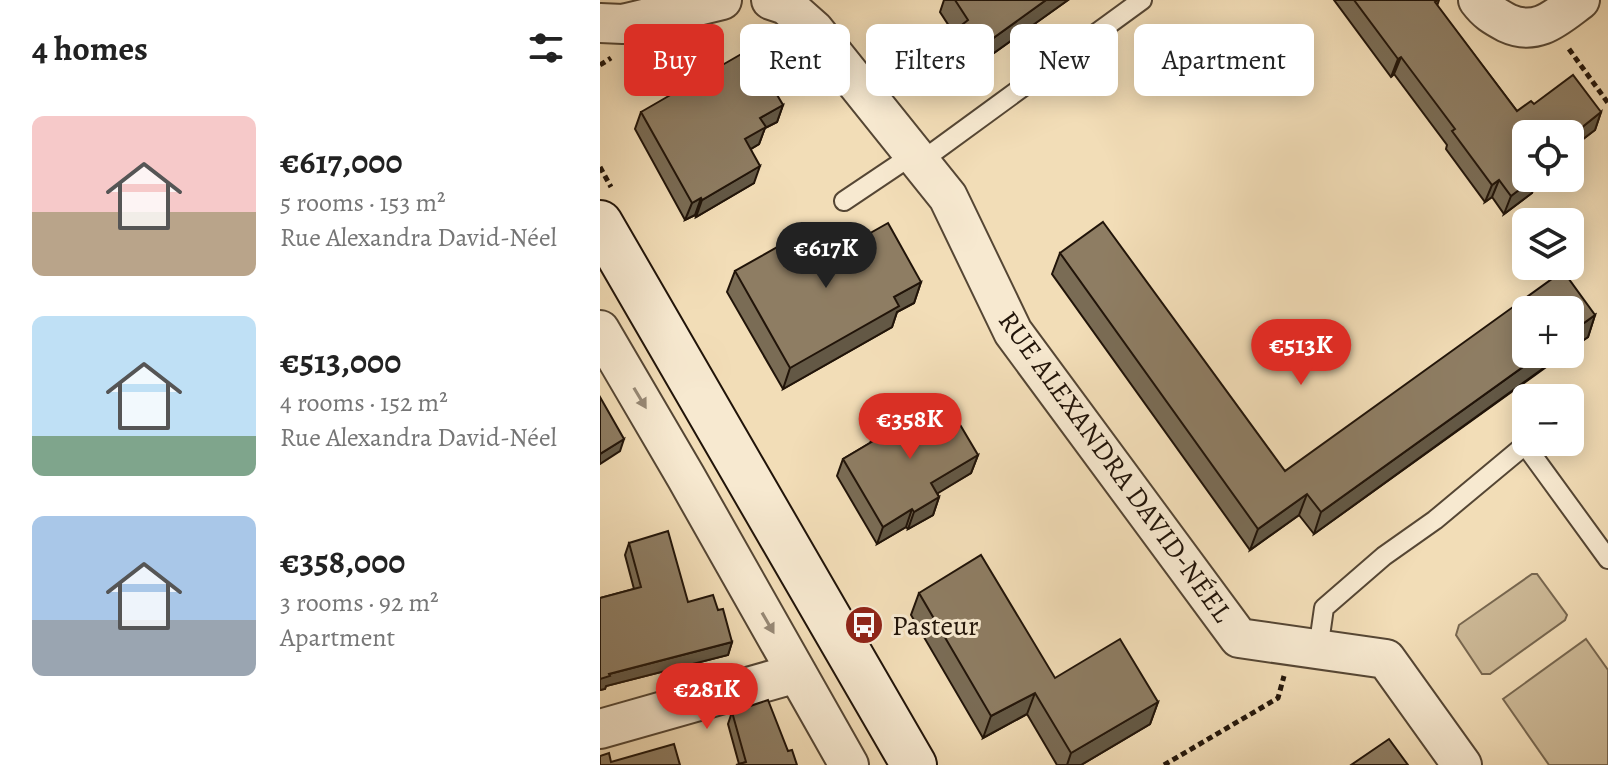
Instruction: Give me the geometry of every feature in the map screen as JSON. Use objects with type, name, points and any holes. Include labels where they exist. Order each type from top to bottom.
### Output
[{"type":"street","points":[[600,23],[623,24],[722,0]]},
{"type":"street","name":"RUE ALEXANDRA DAVID-NÉEL","points":[[771,0],[786,5],[814,30],[948,197],[1013,332],[1239,638],[1386,659],[1462,765]]},
{"type":"street","points":[[1478,0],[1488,14],[1522,30],[1549,23],[1580,0]]},
{"type":"street","points":[[600,223],[914,765]]},
{"type":"street","points":[[603,341],[849,765]]},
{"type":"street","points":[[600,729],[797,673]]},
{"type":"lane","points":[[844,201],[917,158],[1142,0]]},
{"type":"lane","points":[[1305,649],[1324,608],[1384,556],[1435,520],[1525,445],[1608,559]]},
{"type":"path","points":[[1549,23],[1608,103]]},
{"type":"path","points":[[1164,765],[1278,698],[1305,649]]},
{"type":"shaded area","points":[[1532,574],[1537,574],[1567,615],[1565,620],[1490,674],[1482,674],[1456,635],[1459,625]]},
{"type":"shaded area","points":[[1586,639],[1608,670],[1608,765],[1549,765],[1503,699]]},
{"type":"building","points":[[955,0],[1046,0],[994,38],[994,24],[963,24],[968,20]]},
{"type":"building","points":[[1354,0],[1438,0],[1435,2],[1517,111],[1531,101],[1534,104],[1573,75],[1601,112],[1584,126],[1584,120],[1512,120],[1512,192],[1516,192],[1511,196],[1499,180],[1492,185],[1452,131],[1455,129],[1401,57],[1398,59]]},
{"type":"building","points":[[740,55],[740,96],[778,96],[783,105],[760,118],[766,127],[745,139],[760,166],[692,203],[641,112],[669,96],[724,96],[724,64]]},
{"type":"building","points":[[1103,222],[1285,471],[1512,308],[1512,368],[1522,368],[1321,512],[1307,494],[1258,529],[1060,253]]},
{"type":"building","points":[[888,223],[921,282],[894,297],[899,306],[790,368],[735,271],[802,233],[819,262]]},
{"type":"building","points":[[1550,280],[1570,280],[1581,296],[1528,296]]},
{"type":"building","points":[[1584,300],[1595,315],[1584,323]]},
{"type":"building","points":[[943,396],[978,455],[931,483],[939,497],[883,527],[843,459]]},
{"type":"building","points":[[600,397],[624,439],[600,454]]},
{"type":"building","points":[[668,531],[688,602],[713,595],[718,610],[723,609],[732,642],[600,679],[600,598],[641,587],[629,543]]},
{"type":"building","points":[[981,555],[1055,678],[1120,639],[1158,702],[1071,753],[1035,693],[991,716],[919,593]]},
{"type":"building","points":[[768,700],[788,751],[792,750],[797,765],[736,765],[746,762],[732,712]]},
{"type":"building","points":[[1389,739],[1408,765],[1351,765]]},
{"type":"building","points":[[674,744],[680,765],[600,765],[600,756],[609,753],[611,762]]},
{"type":"place","name":"Pasteur","points":[[864,625]]}]
